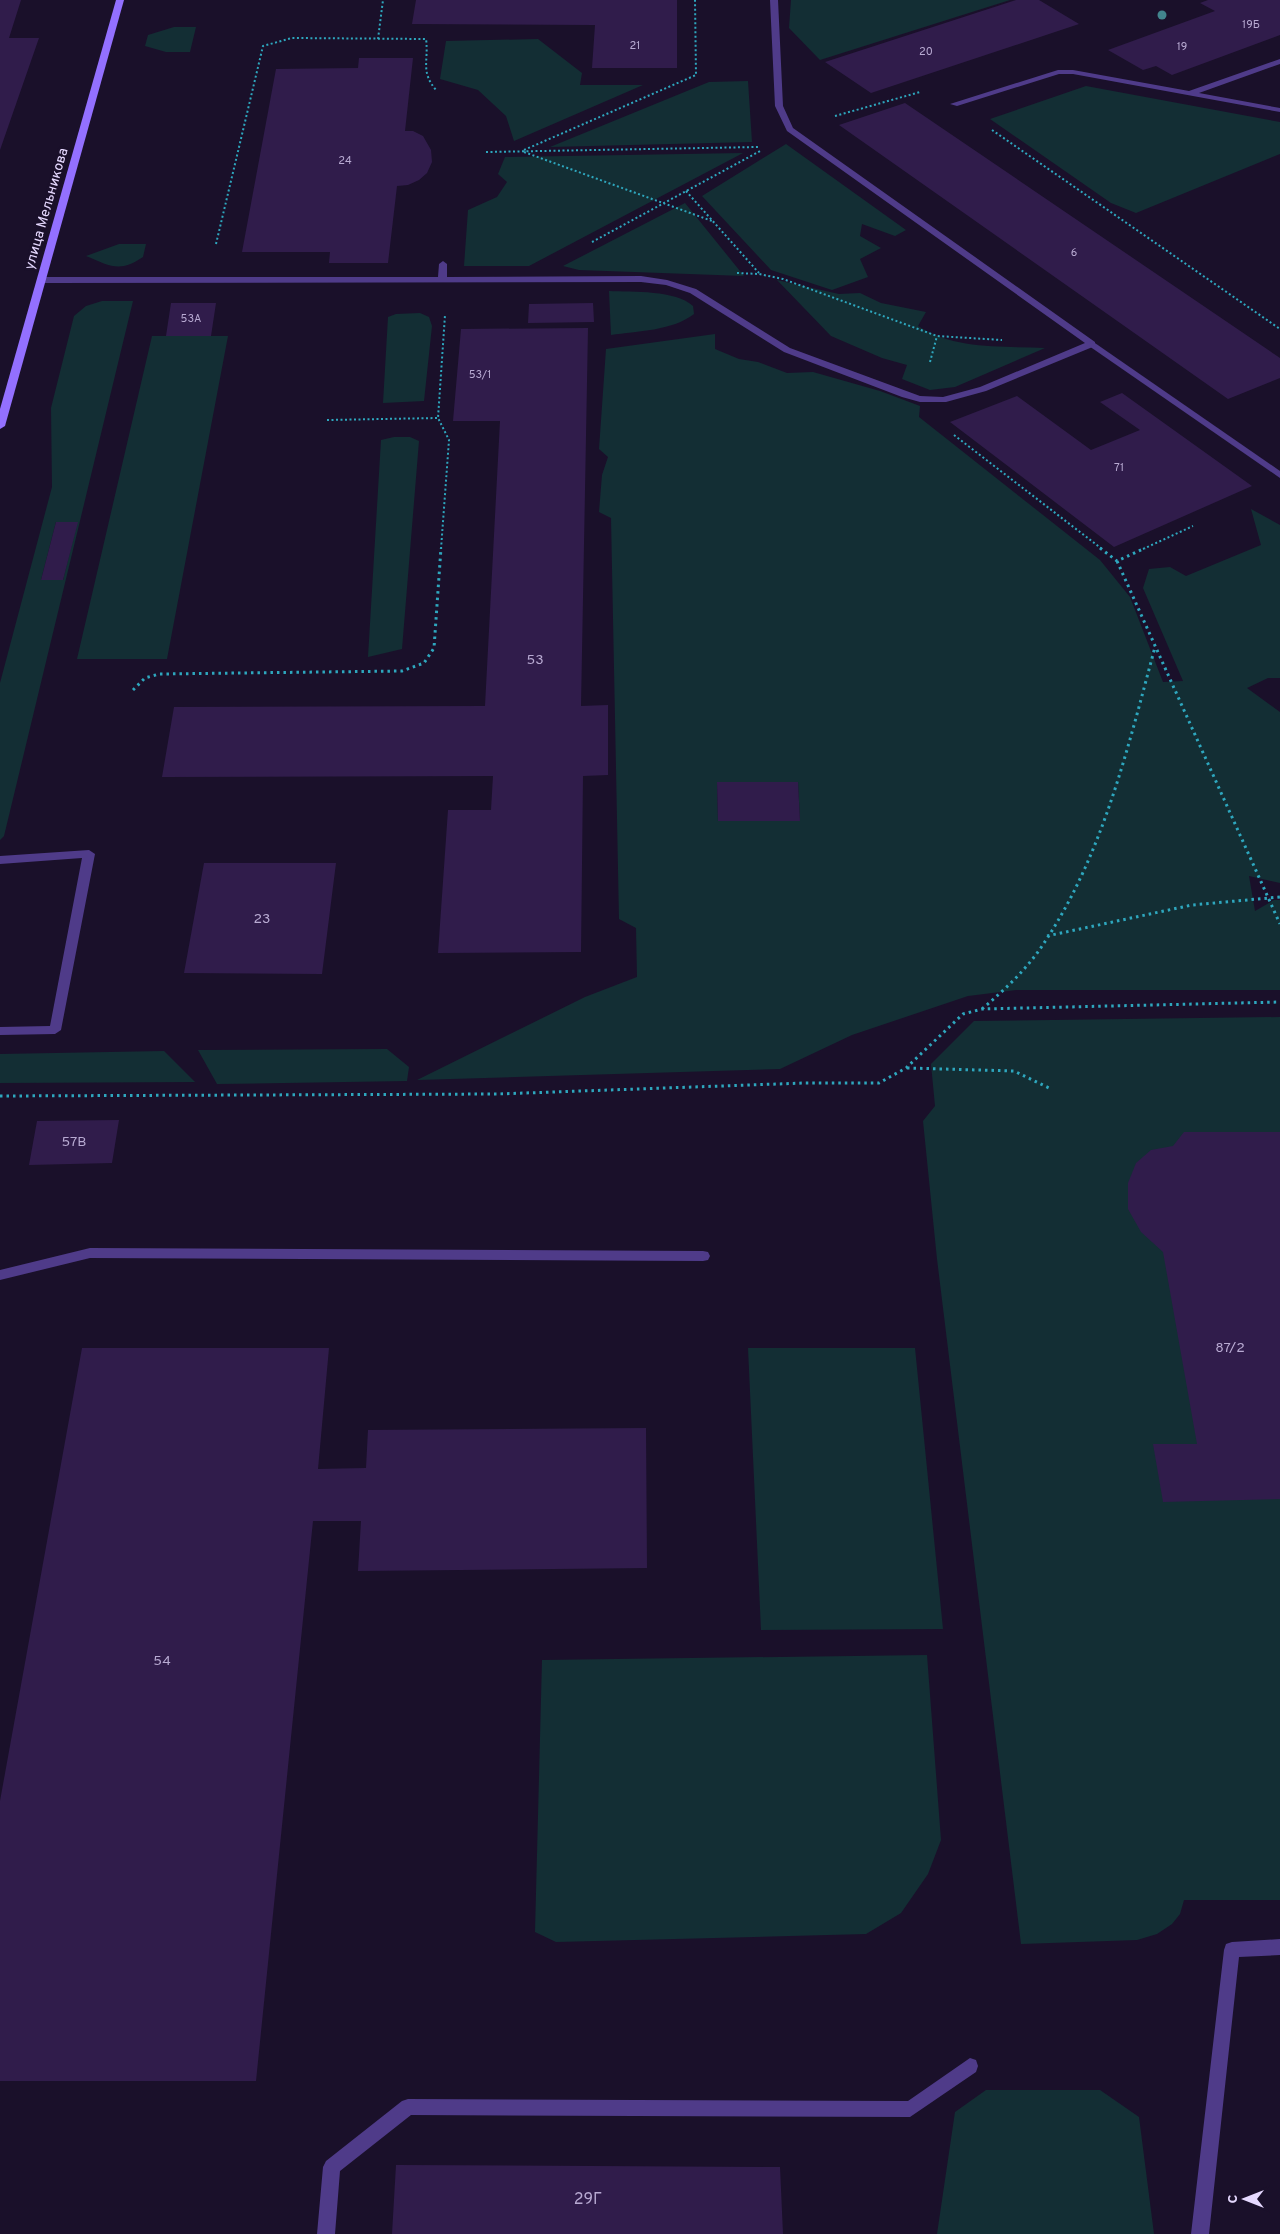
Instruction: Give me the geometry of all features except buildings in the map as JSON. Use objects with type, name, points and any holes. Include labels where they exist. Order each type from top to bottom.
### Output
[{"type":"main road","name":"улица Мельникова","points":[[0,426],[120,0]]},
{"type":"street","points":[[774,0],[779,106],[790,129],[1280,475]]},
{"type":"street","points":[[1188,94],[1280,61]]},
{"type":"street","points":[[954,104],[1058,72],[1073,72],[1280,110]]},
{"type":"street","points":[[442,280],[443,264]]},
{"type":"street","points":[[42,280],[641,279],[667,283],[693,291],[787,350],[920,399],[943,400],[983,389],[1092,344]]},
{"type":"street","points":[[0,860],[89,854],[55,1030],[0,1031]]},
{"type":"street","points":[[0,1275],[90,1253],[703,1256]]},
{"type":"street","points":[[1200,2234],[1232,1950],[1280,1947]]},
{"type":"street","points":[[326,2234],[332,2167],[408,2107],[910,2109],[970,2066]]},
{"type":"path","points":[[378,38],[383,0]]},
{"type":"path","points":[[521,151],[696,75],[695,0]]},
{"type":"path","points":[[215,247],[263,46],[292,38],[426,40],[425,70],[427,80],[436,90]]},
{"type":"path","points":[[486,152],[767,147]]},
{"type":"path","points":[[521,151],[712,221]]},
{"type":"path","points":[[686,191],[759,274],[783,279],[937,336],[1005,340]]},
{"type":"path","points":[[133,690],[145,678],[159,674],[402,671],[424,663],[434,648],[449,440],[438,418],[445,312],[452,311]]},
{"type":"path","points":[[937,336],[920,399],[923,408],[930,416],[1116,561],[1280,924]]},
{"type":"path","points":[[327,420],[438,418]]},
{"type":"path","points":[[1116,561],[1193,526]]},
{"type":"path","points":[[982,1009],[1011,984],[1040,949],[1085,870],[1120,775],[1155,647]]},
{"type":"path","points":[[1047,936],[1206,904],[1280,897]]},
{"type":"path","points":[[0,1096],[497,1094],[795,1083],[879,1083],[906,1068],[963,1014],[982,1009],[1280,1002]]},
{"type":"path","points":[[906,1068],[1014,1072],[1049,1088]]},
{"type":"green space","points":[[791,0],[1010,0],[820,60],[789,28]]},
{"type":"green space","points":[[174,27],[196,27],[190,52],[166,52],[145,46],[148,35]]},
{"type":"green space","points":[[538,39],[582,73],[580,85],[643,85],[514,141],[506,116],[478,90],[440,79],[446,41]]},
{"type":"green space","points":[[748,81],[752,142],[550,147],[709,82]]},
{"type":"green space","points":[[1086,86],[1280,122],[1280,154],[1136,213],[1111,203],[990,119]]},
{"type":"green space","points":[[786,144],[906,230],[895,236],[862,224],[860,236],[881,248],[860,259],[868,277],[832,290],[771,270],[702,196]]},
{"type":"green space","points":[[743,153],[529,266],[464,266],[468,210],[497,197],[507,182],[498,174],[505,157]]},
{"type":"green space","points":[[685,203],[744,276],[579,270],[563,266]]},
{"type":"green space","points":[[119,244],[146,244],[143,257],[128,265],[115,266],[86,256]]},
{"type":"green space","points":[[777,280],[839,294],[860,293],[881,303],[926,312],[918,326],[932,334],[947,339],[979,345],[1045,348],[955,387],[930,390],[902,379],[907,365],[882,358],[831,336]]},
{"type":"green space","points":[[609,291],[665,294],[676,297],[693,306],[694,314],[685,320],[665,327],[611,335]]},
{"type":"green space","points":[[102,301],[133,301],[4,836],[0,840],[0,683],[52,487],[51,408],[74,316],[86,306]],"holes":[[[56,522],[77,523],[63,580],[41,580]]]},
{"type":"green space","points":[[420,313],[429,317],[432,326],[424,401],[383,403],[388,317],[396,314]]},
{"type":"green space","points":[[715,334],[715,349],[739,359],[758,362],[787,373],[813,372],[880,391],[920,406],[919,417],[1100,560],[1130,597],[1163,682],[1183,681],[1143,588],[1149,569],[1170,567],[1186,576],[1261,545],[1251,509],[1280,525],[1280,678],[1268,678],[1247,688],[1280,712],[1280,883],[1249,876],[1255,911],[1274,900],[1280,900],[1280,990],[1016,990],[968,996],[852,1035],[780,1069],[417,1080],[585,997],[637,977],[636,928],[619,919],[611,518],[599,512],[602,475],[608,457],[599,449],[606,349]],"holes":[[[717,782],[798,782],[800,821],[718,821]]]},
{"type":"green space","points":[[152,336],[228,336],[167,659],[77,659]]},
{"type":"green space","points":[[394,437],[410,437],[419,441],[402,649],[368,657],[381,440]]},
{"type":"green space","points":[[1280,1017],[1280,1900],[1184,1900],[1180,1914],[1172,1924],[1157,1934],[1137,1940],[1021,1944],[937,1259],[923,1121],[935,1106],[931,1064],[974,1021]]},
{"type":"green space","points":[[387,1049],[409,1067],[407,1081],[217,1084],[198,1050]]},
{"type":"green space","points":[[164,1051],[195,1082],[0,1083],[0,1054]]},
{"type":"green space","points":[[748,1348],[915,1348],[943,1629],[761,1630]]},
{"type":"green space","points":[[927,1655],[941,1840],[928,1874],[901,1913],[866,1934],[556,1942],[535,1932],[542,1660]]},
{"type":"green space","points":[[986,2090],[1100,2090],[1139,2117],[1154,2234],[937,2234],[955,2112]]}]
